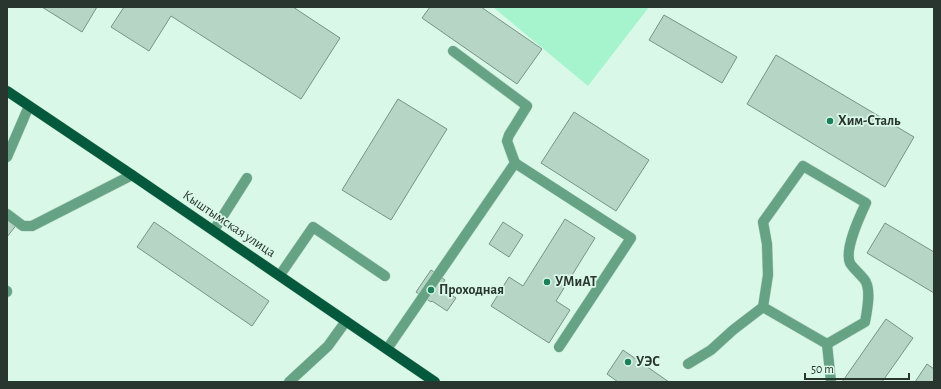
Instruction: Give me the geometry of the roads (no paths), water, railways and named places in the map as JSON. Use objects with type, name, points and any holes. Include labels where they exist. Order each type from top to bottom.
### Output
[{"type":"main road","name":"Кыштымская улица","points":[[7,91],[214,230],[435,382]]},
{"type":"lane","points":[[453,51],[527,106],[509,135],[507,141],[515,163],[631,238],[559,347]]},
{"type":"lane","points":[[7,157],[29,106]]},
{"type":"lane","points":[[386,349],[515,163]]},
{"type":"lane","points":[[688,364],[711,350],[763,306],[768,275],[767,244],[763,222],[803,166],[866,203],[854,228],[849,252],[850,262],[866,281],[869,301],[865,322],[827,344]]},
{"type":"lane","points":[[7,214],[23,226],[32,226],[132,175]]},
{"type":"lane","points":[[214,230],[247,178]]},
{"type":"lane","points":[[280,275],[313,227],[385,276]]},
{"type":"lane","points":[[763,306],[827,344]]},
{"type":"lane","points":[[289,382],[328,346],[346,321]]},
{"type":"lane","points":[[827,344],[830,382]]},
{"type":"place","name":"Хим-Сталь","points":[[830,121]]},
{"type":"place","name":"УМиАТ","points":[[547,282]]},
{"type":"place","name":"Проходная","points":[[431,290]]},
{"type":"place","name":"УЭС","points":[[628,362]]}]
